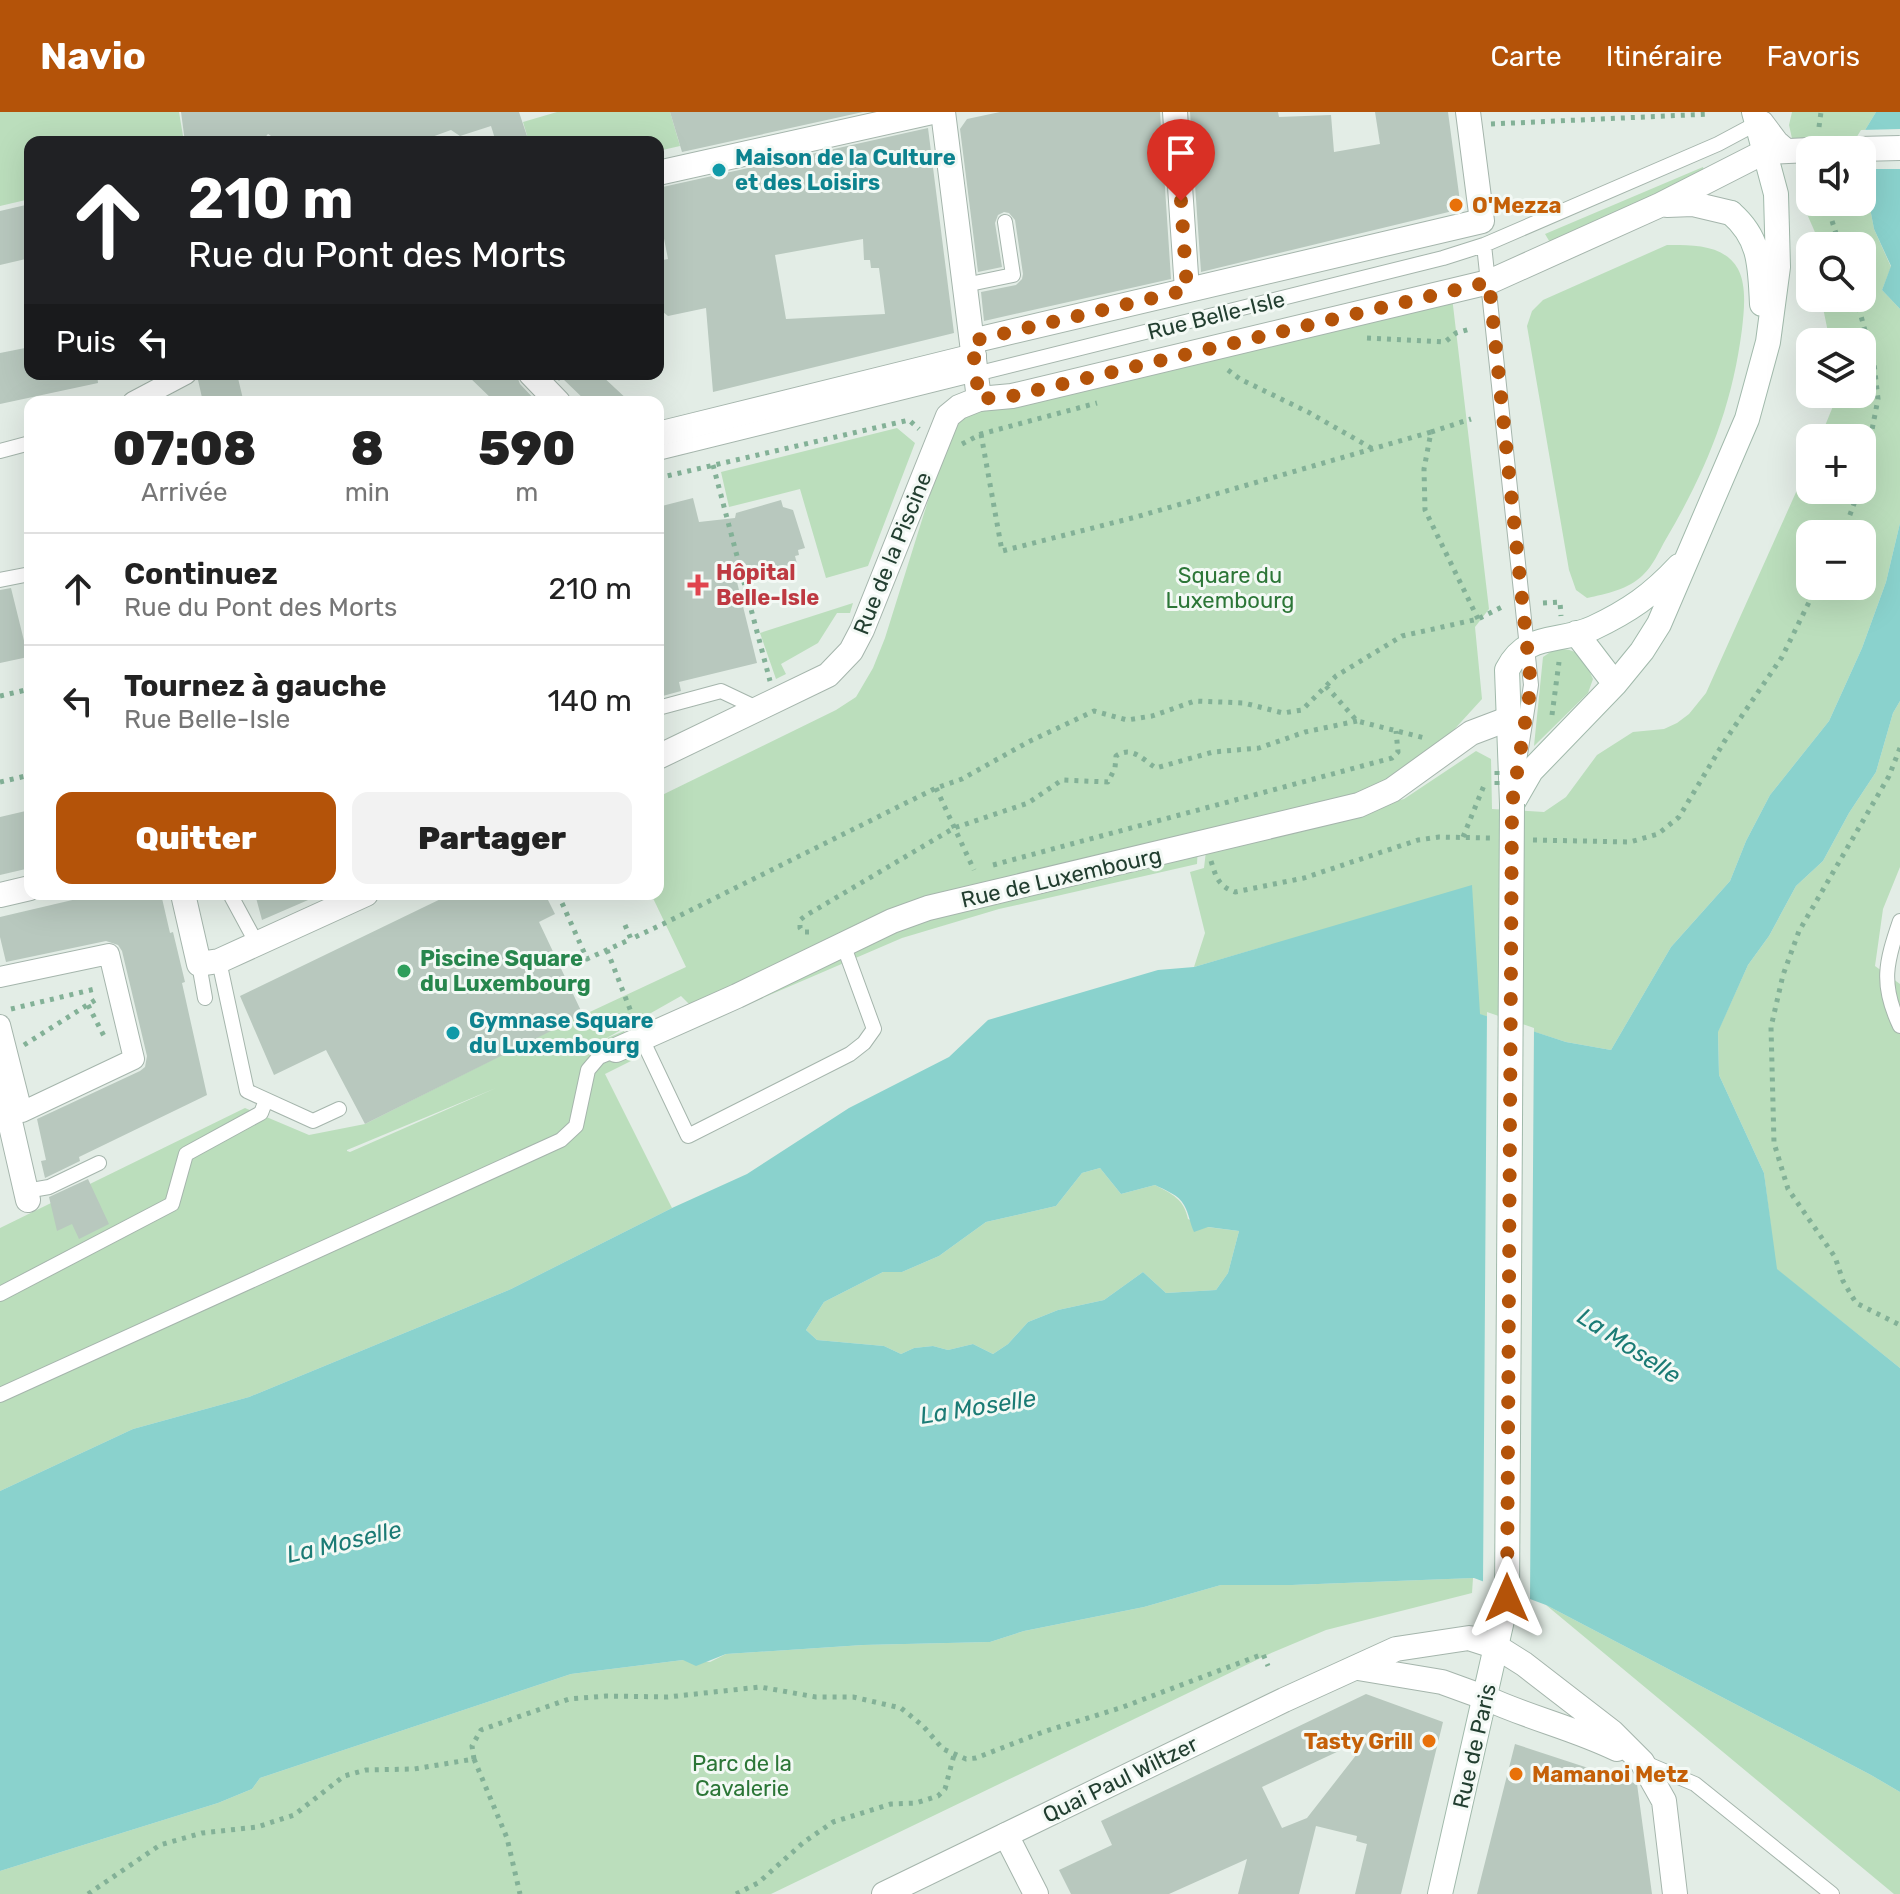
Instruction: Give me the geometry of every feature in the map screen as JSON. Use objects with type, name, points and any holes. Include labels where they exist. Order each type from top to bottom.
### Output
[{"type":"street","points":[[664,172],[932,112]]},
{"type":"street","points":[[943,112],[975,368]]},
{"type":"street","points":[[1175,112],[1187,290]]},
{"type":"street","points":[[1512,804],[1531,771],[1615,684],[1659,624],[1747,419],[1768,342],[1778,267],[1776,194],[1764,152],[1760,117]]},
{"type":"street","points":[[1469,119],[1483,233]]},
{"type":"street","points":[[1876,149],[1900,148]]},
{"type":"street","points":[[1764,152],[1796,151]]},
{"type":"street","name":"Rue Belle-Isle","points":[[975,368],[1012,396],[1489,282],[1660,205],[1764,152]]},
{"type":"street","points":[[1660,205],[1693,204],[1731,213],[1743,224],[1753,239],[1760,267],[1764,354]]},
{"type":"street","name":"Rue Belle-Isle","points":[[664,433],[975,368],[1187,290],[1483,233]]},
{"type":"street","name":"Rue de la Piscine","points":[[664,754],[839,667],[862,630],[948,416],[959,407],[975,368]]},
{"type":"street","points":[[144,396],[175,380]]},
{"type":"street","points":[[537,380],[552,396]]},
{"type":"street","points":[[1527,645],[1566,635],[1617,616],[1649,597],[1691,552]]},
{"type":"street","points":[[1566,635],[1615,684]]},
{"type":"street","name":"Rue de Paris","points":[[1440,1894],[1507,1598],[1512,804],[1507,670],[1515,656],[1527,645]]},
{"type":"street","name":"Rue de Luxembourg","points":[[616,1050],[638,1028],[928,908],[1359,805],[1392,790],[1471,733],[1508,719]]},
{"type":"street","points":[[0,895],[24,889]]},
{"type":"street","points":[[185,900],[209,963],[353,900]]},
{"type":"street","points":[[0,977],[109,954],[134,1059],[22,1112],[4,1067]]},
{"type":"street","points":[[0,1025],[4,1067],[27,1196]]},
{"type":"street","name":"Quai Paul Wiltzer","points":[[884,1894],[1306,1689],[1396,1649],[1469,1638],[1497,1647],[1524,1664],[1612,1732],[1642,1762],[1664,1801],[1675,1894]]},
{"type":"street","points":[[1358,1668],[1442,1682],[1516,1712],[1549,1720],[1591,1736],[1642,1762]]},
{"type":"street","points":[[1006,1835],[1036,1894]]},
{"type":"lane","points":[[1760,117],[1780,139],[1796,145]]},
{"type":"lane","name":"Rue Belle-Isle","points":[[664,451],[975,368],[1443,258],[1483,233],[1718,144],[1760,117]]},
{"type":"lane","points":[[965,285],[1013,275],[1005,222]]},
{"type":"lane","points":[[1483,233],[1531,685],[1512,804]]},
{"type":"lane","points":[[0,451],[24,445]]},
{"type":"lane","points":[[0,580],[24,575]]},
{"type":"lane","points":[[664,706],[721,691],[769,704]]},
{"type":"lane","points":[[233,900],[257,944]]},
{"type":"lane","points":[[1900,921],[1886,961],[1890,1004],[1900,1026]]},
{"type":"lane","points":[[638,1028],[688,1136],[850,1054],[864,1043],[874,1029],[843,944]]},
{"type":"lane","points":[[205,998],[209,963]]},
{"type":"lane","points":[[209,963],[247,1091],[313,1121],[339,1109]]},
{"type":"lane","points":[[0,1395],[561,1140],[576,1126],[588,1070],[599,1057],[616,1050]]},
{"type":"lane","points":[[0,1294],[172,1204],[186,1154],[261,1113],[266,1100]]},
{"type":"lane","points":[[27,1196],[99,1163]]},
{"type":"lane","points":[[1642,1762],[1695,1784],[1832,1894]]},
{"type":"path","points":[[1469,119],[1710,114]]},
{"type":"path","points":[[1860,312],[1874,363],[1878,399],[1873,424]]},
{"type":"path","points":[[1357,337],[1445,342],[1456,333],[1470,329]]},
{"type":"path","points":[[1218,372],[1243,366]]},
{"type":"path","points":[[1228,370],[1373,449]]},
{"type":"path","points":[[961,445],[981,434],[1101,402]]},
{"type":"path","points":[[981,434],[1002,551],[1136,517],[1471,419]]},
{"type":"path","points":[[664,477],[909,420],[924,433]]},
{"type":"path","points":[[1431,432],[1424,469],[1425,510],[1478,619]]},
{"type":"path","points":[[713,465],[765,670],[769,704]]},
{"type":"path","points":[[1543,603],[1560,602],[1566,635],[1552,721]]},
{"type":"path","points":[[561,900],[587,959],[936,788],[962,779],[1028,742],[1094,711],[1127,720],[1152,716],[1195,701],[1244,703],[1283,713],[1302,710],[1336,676],[1402,636],[1478,619],[1502,607]]},
{"type":"path","points":[[1326,686],[1357,721]]},
{"type":"path","points":[[0,696],[24,690]]},
{"type":"path","points":[[820,927],[803,932],[800,920],[954,828],[1028,803],[1062,780],[1108,782],[1120,752],[1128,750],[1156,768],[1191,756],[1259,748],[1305,732],[1357,721],[1434,740]]},
{"type":"path","points":[[961,873],[1392,758],[1398,752],[1396,731]]},
{"type":"path","points":[[1900,748],[1889,776],[1799,931],[1783,975],[1771,1027],[1774,1143],[1788,1189],[1835,1257],[1843,1281],[1856,1303],[1900,1325]]},
{"type":"path","points":[[1463,837],[1485,785],[1487,771]]},
{"type":"path","points":[[0,782],[24,776]]},
{"type":"path","points":[[936,788],[974,870]]},
{"type":"path","points":[[625,925],[631,939]]},
{"type":"path","points":[[607,950],[638,1028]]},
{"type":"path","points":[[0,1012],[96,988]]},
{"type":"path","points":[[4,1067],[112,989]]},
{"type":"path","points":[[88,1005],[108,1045]]},
{"type":"path","points":[[520,1894],[507,1838],[474,1759],[472,1746],[481,1730],[569,1699],[668,1697],[760,1687],[816,1697],[853,1697],[901,1708],[923,1726],[943,1749],[954,1755],[976,1758],[1263,1654],[1268,1666]]},
{"type":"path","points":[[736,1894],[758,1883],[804,1842],[833,1822],[891,1804],[916,1803],[938,1796],[945,1789],[954,1755]]},
{"type":"path","points":[[88,1894],[160,1845],[202,1833],[257,1827],[294,1815],[344,1776],[366,1770],[414,1769],[474,1759]]},
{"type":"green space","points":[[0,112],[179,112],[183,136],[24,136],[24,200],[0,206]]},
{"type":"green space","points":[[557,112],[670,112],[680,146],[664,150],[664,136],[527,136],[523,122]]},
{"type":"green space","points":[[1792,112],[1876,112],[1861,136],[1796,136],[1796,156],[1789,125]]},
{"type":"green space","points":[[1703,167],[1705,175],[1551,244],[1545,234]]},
{"type":"green space","points":[[1808,216],[1872,216],[1875,232],[1815,232]]},
{"type":"green space","points":[[1876,233],[1891,267],[1882,290],[1900,309],[1900,523],[1886,582],[1862,648],[1829,721],[1770,795],[1730,881],[1671,947],[1611,1050],[1566,1042],[1266,946],[1194,967],[1205,933],[1190,872],[1204,868],[1206,851],[1404,799],[1476,751],[1491,759],[1492,809],[1544,812],[1566,797],[1597,755],[1633,732],[1664,729],[1689,714],[1706,693],[1796,492],[1796,504],[1876,504],[1876,424],[1826,424],[1832,408],[1876,408],[1876,328],[1827,328],[1824,312],[1876,312]]},
{"type":"green space","points":[[1667,245],[1716,250],[1738,269],[1743,283],[1744,307],[1732,386],[1705,464],[1650,567],[1624,587],[1587,598],[1576,590],[1569,570],[1527,326],[1532,311],[1543,300]]},
{"type":"green space","name":"Square du Luxembourg","points":[[1452,297],[1489,609],[1475,627],[1482,699],[1392,790],[1198,845],[1197,864],[999,909],[902,938],[707,1022],[681,996],[605,1039],[624,1031],[637,1058],[605,1074],[672,1208],[511,1289],[249,1397],[133,1429],[0,1491],[0,1228],[245,1108],[309,1135],[365,1124],[549,1031],[686,967],[654,900],[664,900],[664,794],[836,710],[856,697],[873,668],[885,638],[942,456],[957,420],[970,414]],"holes":[[[496,1088],[350,1152],[347,1150]]]},
{"type":"green space","points":[[897,428],[915,443],[868,566],[826,578],[800,489],[729,507],[721,472]]},
{"type":"green space","points":[[853,603],[850,613],[837,613],[818,643],[781,664],[786,674],[776,679],[760,633]]},
{"type":"green space","points":[[1555,649],[1571,650],[1580,656],[1593,679],[1588,693],[1534,746],[1543,657]]},
{"type":"green space","points":[[1900,701],[1900,867],[1883,909],[1875,966],[1900,984],[1900,1368],[1776,1269],[1764,1173],[1719,1075],[1718,1031],[1748,965],[1769,936],[1796,886],[1823,861],[1876,772],[1893,713]]},
{"type":"green space","points":[[1100,1168],[1121,1194],[1155,1185],[1180,1202],[1188,1219],[1207,1227],[1239,1231],[1228,1273],[1216,1290],[1166,1293],[1143,1272],[1104,1300],[1058,1310],[1028,1322],[1008,1344],[993,1354],[973,1344],[948,1350],[933,1346],[914,1348],[901,1354],[884,1346],[817,1340],[806,1330],[824,1302],[883,1272],[902,1272],[939,1256],[986,1222],[1056,1206],[1082,1173]]},
{"type":"green space","name":"Parc de la Cavalerie","points":[[1473,1578],[1472,1593],[1326,1630],[1269,1654],[771,1894],[0,1894],[0,1871],[218,1803],[252,1789],[260,1778],[571,1674],[683,1660],[710,1662],[726,1654],[863,1645],[990,1642],[1024,1631],[1144,1607],[1221,1585]]},
{"type":"green space","points":[[1546,1605],[1900,1792],[1900,1894],[1894,1894]]},
{"type":"water","points":[[1876,112],[1900,112],[1900,309],[1882,290],[1891,266],[1874,229],[1872,216],[1876,216],[1876,136],[1861,136]]},
{"type":"water","name":"La Moselle","points":[[1900,523],[1900,701],[1893,713],[1876,772],[1823,861],[1796,886],[1769,936],[1748,965],[1718,1032],[1719,1075],[1764,1173],[1777,1269],[1900,1368],[1900,1792],[1546,1605],[1474,1578],[1221,1585],[1144,1607],[1024,1631],[990,1642],[863,1645],[726,1654],[696,1666],[683,1660],[571,1674],[260,1778],[252,1789],[218,1803],[0,1871],[0,1491],[133,1429],[249,1397],[511,1289],[747,1174],[849,1108],[949,1057],[988,1020],[1158,970],[1194,967],[1472,885],[1480,1014],[1566,1042],[1611,1050],[1671,947],[1730,881],[1770,795],[1829,721],[1862,648],[1886,582]],"holes":[[[1100,1168],[1121,1194],[1155,1185],[1182,1201],[1194,1232],[1208,1227],[1239,1231],[1228,1273],[1216,1290],[1166,1293],[1143,1272],[1104,1300],[1058,1310],[1028,1322],[1008,1344],[993,1354],[973,1344],[948,1350],[933,1346],[914,1348],[901,1354],[884,1346],[817,1340],[806,1330],[824,1302],[883,1272],[902,1272],[939,1256],[986,1222],[1056,1206],[1082,1173]]]},
{"type":"pier","points":[[1900,129],[1900,169],[1876,169],[1876,136],[1857,136],[1861,130]]},
{"type":"pier","points":[[1487,1012],[1534,1028],[1530,1600],[1483,1585]]},
{"type":"building","points":[[181,112],[519,112],[527,136],[494,136],[491,126],[460,136],[451,130],[434,136],[184,136]]},
{"type":"building","points":[[670,112],[863,112],[682,152]]},
{"type":"building","points":[[1000,112],[1160,112],[1171,279],[984,321],[981,292],[1016,285],[1023,274],[1015,220],[1004,212],[998,215],[995,223],[1002,267],[978,272],[960,129],[967,119]]},
{"type":"building","points":[[1190,112],[1278,112],[1279,117],[1331,115],[1334,152],[1380,144],[1375,112],[1448,112],[1461,209],[1201,272]]},
{"type":"building","points":[[928,128],[954,333],[713,392],[706,308],[668,316],[664,313],[664,260],[668,259],[664,239],[664,187]],"holes":[[[863,239],[864,260],[870,260],[871,268],[879,268],[885,314],[786,319],[775,255]]]},
{"type":"building","points":[[24,205],[24,259],[0,265],[0,211]]},
{"type":"building","points":[[24,348],[24,380],[98,380],[98,383],[24,396],[24,399],[0,404],[0,353]]},
{"type":"building","points":[[198,380],[238,380],[242,396],[202,396]]},
{"type":"building","points":[[472,380],[518,380],[531,396],[489,396]]},
{"type":"building","points":[[564,380],[606,380],[624,396],[581,396]]},
{"type":"building","name":"Hôpital Belle-Isle","points":[[693,498],[699,522],[735,518],[736,513],[781,500],[783,507],[793,510],[805,548],[798,550],[799,555],[795,556],[797,564],[736,578],[757,663],[679,682],[681,691],[664,696],[664,505]]},
{"type":"building","points":[[11,588],[24,641],[24,658],[0,663],[0,590]]},
{"type":"building","points":[[24,811],[24,869],[0,875],[0,817]]},
{"type":"building","points":[[72,900],[162,900],[185,982],[182,983],[207,1095],[79,1157],[80,1161],[45,1178],[41,1161],[46,1160],[37,1119],[140,1071],[145,1067],[147,1056],[118,945],[106,941],[6,962],[0,937],[0,917]]},
{"type":"building","points":[[257,900],[308,900],[262,920]]},
{"type":"building","points":[[439,900],[548,900],[555,914],[539,922],[583,1015],[365,1124],[326,1050],[274,1075],[240,996]]},
{"type":"building","points":[[88,1179],[109,1224],[79,1239],[72,1224],[57,1231],[49,1197]]},
{"type":"building","points":[[1366,1694],[1443,1722],[1401,1894],[1355,1894],[1367,1844],[1356,1841],[1357,1836],[1316,1826],[1299,1894],[1238,1894],[1247,1859],[1169,1894],[1071,1894],[1059,1870],[1112,1845],[1101,1821]],"holes":[[[1371,1736],[1307,1818],[1282,1828],[1262,1787]]]},
{"type":"building","points":[[1515,1744],[1637,1784],[1652,1894],[1477,1894]]},
{"type":"place","name":"Maison de la Culture et des Loisirs","points":[[719,170]]},
{"type":"place","name":"O'Mezza","points":[[1456,205]]},
{"type":"place","name":"Hôpital Belle-Isle","points":[[698,585]]},
{"type":"place","name":"Piscine Square du Luxembourg","points":[[404,971]]},
{"type":"place","name":"Gymnase Square du Luxembourg","points":[[453,1033]]},
{"type":"place","name":"Tasty Grill","points":[[1429,1741]]},
{"type":"place","name":"Mamanoi Metz","points":[[1516,1774]]},
{"type":"route","points":[[1181,201],[1187,290],[972,341],[979,399],[1012,396],[1489,282],[1531,685],[1512,804],[1507,1598]]}]
